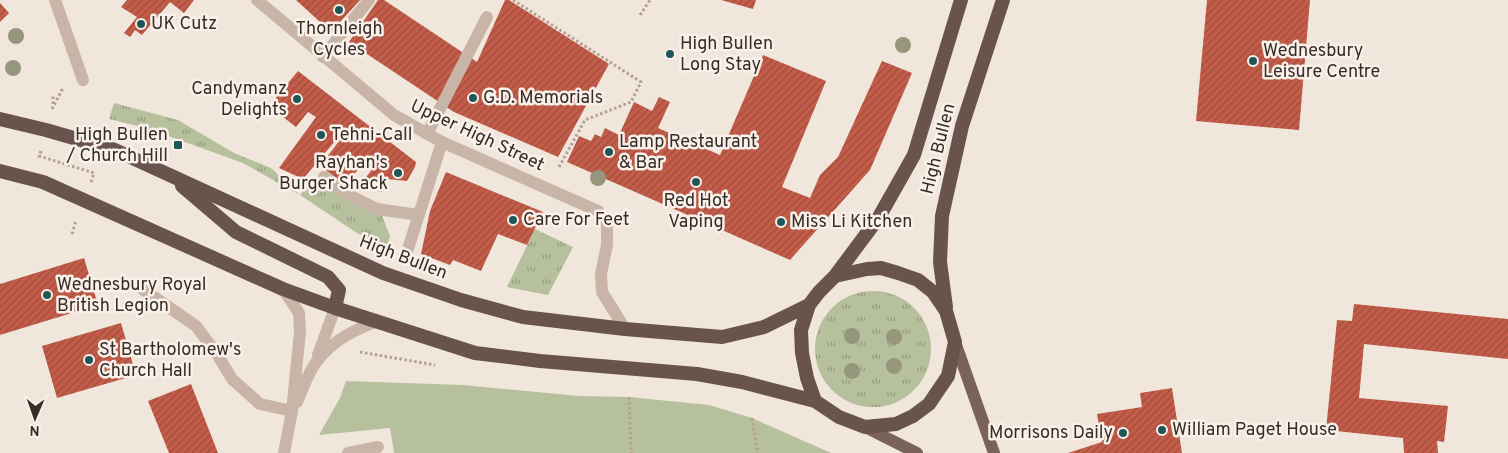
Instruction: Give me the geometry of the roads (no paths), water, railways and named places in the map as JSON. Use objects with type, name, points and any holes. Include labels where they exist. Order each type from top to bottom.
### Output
[{"type":"highway","name":"High Bullen","points":[[835,276],[879,217],[914,155],[960,0]]},
{"type":"highway","name":"High Bullen","points":[[946,311],[940,262],[942,216],[962,126],[1003,0]]},
{"type":"highway","name":"High Bullen","points":[[0,119],[115,150],[384,273],[462,300],[523,317],[625,330],[722,337],[764,327],[809,305]]},
{"type":"highway","points":[[2,171],[43,182],[283,289],[335,308],[475,353],[540,361],[696,374],[742,382],[815,401],[839,417],[864,427],[896,424],[913,416],[929,404],[948,376],[955,342],[946,311],[933,292],[918,280],[881,268],[866,269],[835,276],[809,305],[802,330],[802,353],[807,378],[815,401]]},
{"type":"highway","points":[[168,174],[236,232],[328,277],[339,290],[335,308]]},
{"type":"main road","points":[[955,342],[994,453]]},
{"type":"main road","points":[[864,427],[917,453]]},
{"type":"street","points":[[55,0],[84,80]]},
{"type":"street","name":"Upper High Street","points":[[257,0],[394,116],[442,142],[598,211],[607,224],[607,245],[601,274],[602,292],[625,330]]},
{"type":"street","points":[[323,57],[369,0]]},
{"type":"street","points":[[427,134],[487,17]]},
{"type":"street","points":[[408,249],[442,142]]},
{"type":"street","points":[[324,178],[351,196],[377,208],[419,215]]},
{"type":"street","points":[[141,288],[196,326],[217,354],[232,379],[260,404],[292,411]]},
{"type":"street","points":[[283,289],[299,313],[300,332],[292,411],[284,453],[290,453]]},
{"type":"street","points":[[292,411],[316,362],[335,308]]},
{"type":"street","points":[[316,362],[330,346],[352,331],[378,321]]},
{"type":"street","points":[[348,453],[378,448]]},
{"type":"place","name":"Thornleigh Cycles","points":[[339,10]]},
{"type":"place","name":"UK Cutz","points":[[141,24]]},
{"type":"place","name":"High Bullen Long Stay","points":[[670,54]]},
{"type":"place","name":"Wednesbury Leisure Centre","points":[[1253,61]]},
{"type":"place","name":"G.D. Memorials","points":[[473,98]]},
{"type":"place","name":"Candymanz Delights","points":[[297,99]]},
{"type":"place","name":"Tehni-Call","points":[[321,135]]},
{"type":"place","name":"High Bullen / Church Hill","points":[[178,145]]},
{"type":"place","name":"Lamp Restaurant & Bar","points":[[609,152]]},
{"type":"place","name":"Rayhan's Burger Shack","points":[[398,173]]},
{"type":"place","name":"Red Hot Vaping","points":[[696,182]]},
{"type":"place","name":"Care For Feet","points":[[513,220]]},
{"type":"place","name":"Miss Li Kitchen","points":[[781,222]]},
{"type":"place","name":"Wednesbury Royal British Legion","points":[[47,295]]},
{"type":"place","name":"St Bartholomew's Church Hall","points":[[89,360]]},
{"type":"place","name":"William Paget House","points":[[1162,430]]},
{"type":"place","name":"Morrisons Daily","points":[[1123,433]]}]
